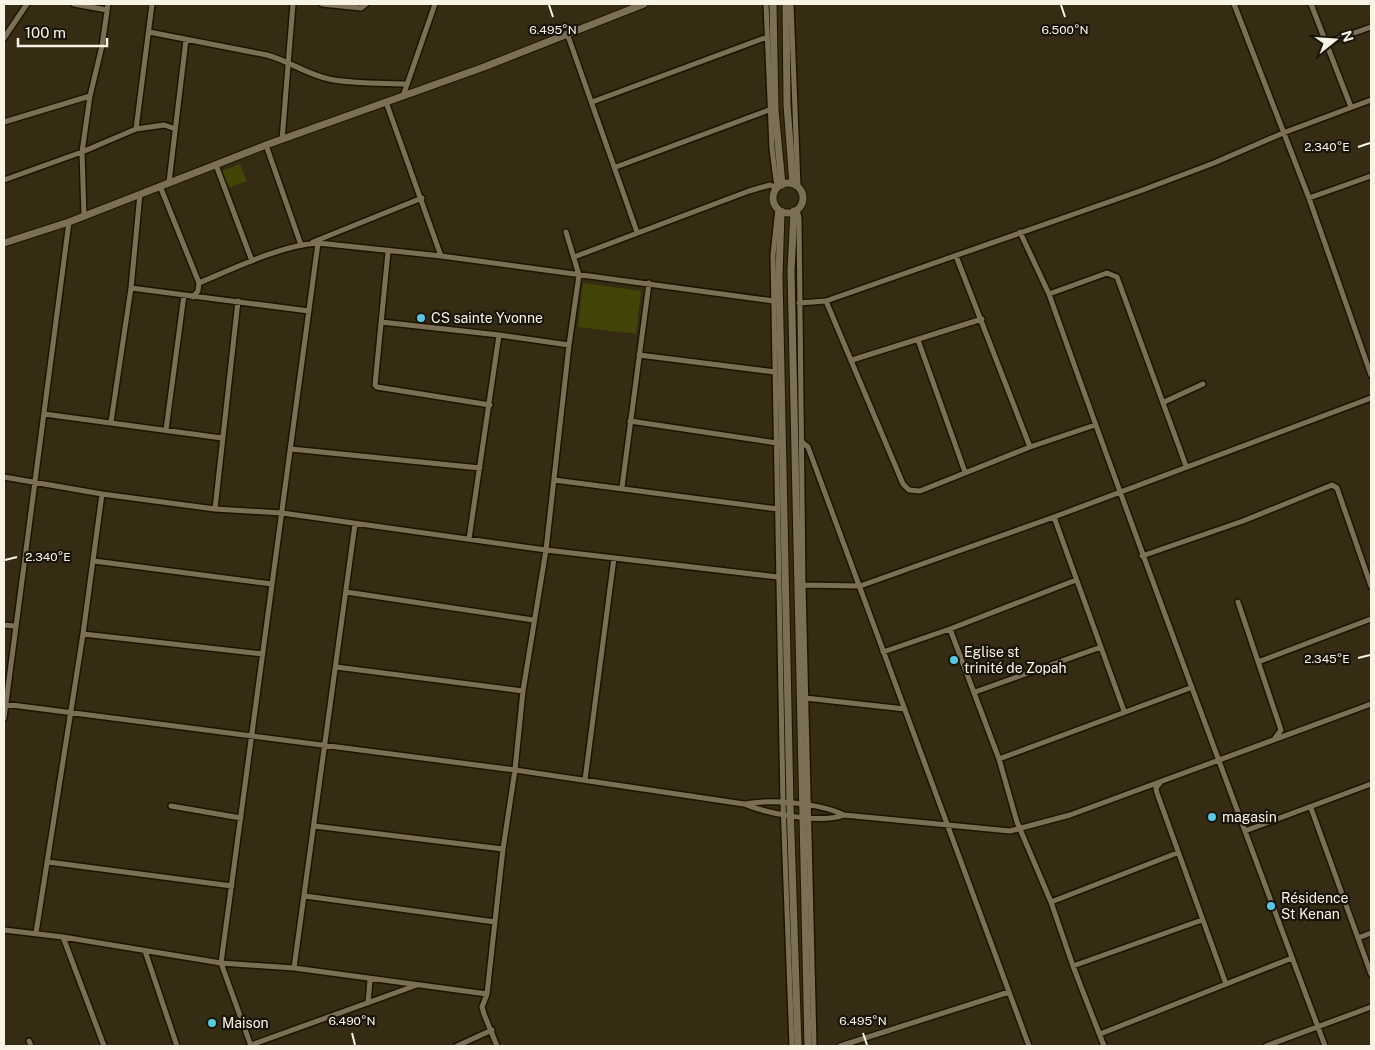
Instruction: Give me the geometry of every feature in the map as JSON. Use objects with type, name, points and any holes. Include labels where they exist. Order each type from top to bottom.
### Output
[{"type":"main road","points":[[4,243],[69,222],[169,182],[484,67],[567,32],[644,4]]},
{"type":"main road","points":[[773,4],[780,186],[773,196],[779,210],[786,804],[798,1046]]},
{"type":"main road","points":[[786,4],[787,105],[796,186],[803,199],[796,211],[792,271],[805,806],[808,1046]]},
{"type":"main road","points":[[780,186],[796,186]]},
{"type":"main road","points":[[779,210],[796,211]]},
{"type":"street","points":[[5,35],[26,4]]},
{"type":"street","points":[[74,4],[108,7],[102,46],[90,96],[82,152],[84,216]]},
{"type":"street","points":[[136,129],[152,4]]},
{"type":"street","points":[[282,140],[294,4]]},
{"type":"street","points":[[322,4],[361,8],[366,4]]},
{"type":"street","points":[[403,96],[434,4]]},
{"type":"street","points":[[574,256],[749,191],[770,185],[780,186],[772,149],[769,110],[766,4]]},
{"type":"street","points":[[791,4],[796,186]]},
{"type":"street","points":[[1234,4],[1309,198],[1371,375]]},
{"type":"street","points":[[1311,4],[1351,107]]},
{"type":"street","points":[[1326,43],[1371,27]]},
{"type":"street","points":[[149,32],[267,55],[288,62],[308,73],[330,79],[407,84]]},
{"type":"street","points":[[567,32],[638,232]]},
{"type":"street","points":[[592,102],[767,37]]},
{"type":"street","points":[[169,182],[173,128],[186,40]]},
{"type":"street","points":[[4,122],[90,96]]},
{"type":"street","points":[[798,303],[826,301],[956,256],[1214,163],[1283,133],[1371,100]]},
{"type":"street","points":[[386,102],[422,198],[441,256]]},
{"type":"street","points":[[616,167],[769,110]]},
{"type":"street","points":[[4,180],[82,152],[136,129],[164,125],[173,128]]},
{"type":"street","points":[[266,146],[301,245]]},
{"type":"street","points":[[216,165],[252,261]]},
{"type":"street","points":[[1309,198],[1371,176]]},
{"type":"street","points":[[160,186],[199,283],[198,291],[193,296]]},
{"type":"street","points":[[111,422],[130,288],[140,194]]},
{"type":"street","points":[[199,283],[252,261],[309,243],[422,198]]},
{"type":"street","points":[[779,210],[773,255],[778,577],[786,804]]},
{"type":"street","points":[[796,211],[799,218],[798,303],[802,442],[805,806]]},
{"type":"street","points":[[4,718],[14,626],[69,222]]},
{"type":"street","points":[[498,1046],[482,1007],[487,994],[523,690],[546,550],[569,345],[579,276],[566,232]]},
{"type":"street","points":[[1020,232],[1049,294],[1190,688],[1246,831],[1325,1046]]},
{"type":"street","points":[[309,243],[441,256],[774,301]]},
{"type":"street","points":[[318,243],[221,963],[251,1046],[420,984]]},
{"type":"street","points":[[388,252],[374,382],[377,387],[490,405]]},
{"type":"street","points":[[956,256],[982,318],[1030,447]]},
{"type":"street","points":[[1049,294],[1107,273],[1117,277],[1186,466]]},
{"type":"street","points":[[622,487],[649,283]]},
{"type":"street","points":[[130,288],[309,311]]},
{"type":"street","points":[[166,430],[184,296]]},
{"type":"street","points":[[215,509],[238,301]]},
{"type":"street","points":[[826,301],[903,484],[909,490],[920,491],[1030,447],[1095,425]]},
{"type":"street","points":[[852,360],[982,318]]},
{"type":"street","points":[[381,322],[569,345]]},
{"type":"street","points":[[469,539],[499,335]]},
{"type":"street","points":[[918,340],[965,472]]},
{"type":"street","points":[[639,355],[775,372]]},
{"type":"street","points":[[1164,402],[1203,384]]},
{"type":"street","points":[[803,585],[860,586],[1054,517],[1371,398]]},
{"type":"street","points":[[44,414],[222,438]]},
{"type":"street","points":[[630,421],[777,443]]},
{"type":"street","points":[[802,442],[808,447],[1029,1046]]},
{"type":"street","points":[[291,449],[480,468]]},
{"type":"street","points":[[4,476],[102,494],[215,509],[282,513],[546,550],[778,577]]},
{"type":"street","points":[[554,480],[622,487],[778,509]]},
{"type":"street","points":[[1142,556],[1243,521],[1332,485],[1337,488],[1371,586]]},
{"type":"street","points":[[36,933],[94,561],[102,494]]},
{"type":"street","points":[[1054,517],[1124,711]]},
{"type":"street","points":[[294,968],[306,896],[355,524]]},
{"type":"street","points":[[585,780],[614,558]]},
{"type":"street","points":[[94,561],[272,584]]},
{"type":"street","points":[[883,652],[950,629],[1076,580]]},
{"type":"street","points":[[346,592],[533,620]]},
{"type":"street","points":[[1238,602],[1281,730],[1273,740]]},
{"type":"street","points":[[1258,662],[1371,619]]},
{"type":"street","points":[[4,625],[14,626]]},
{"type":"street","points":[[950,629],[999,758],[1019,827],[1051,902],[1104,1046]]},
{"type":"street","points":[[83,634],[263,654]]},
{"type":"street","points":[[975,692],[1101,647]]},
{"type":"street","points":[[336,667],[523,690]]},
{"type":"street","points":[[999,758],[1190,688]]},
{"type":"street","points":[[805,698],[905,709]]},
{"type":"street","points":[[5,704],[69,714],[515,770],[744,804],[761,811],[805,817],[831,820],[844,815]]},
{"type":"street","points":[[744,804],[762,801],[832,809],[844,815],[1002,831],[1070,815],[1371,704]]},
{"type":"street","points":[[1161,782],[1156,788],[1156,793],[1226,984]]},
{"type":"street","points":[[1246,831],[1371,784]]},
{"type":"street","points":[[172,806],[241,818]]},
{"type":"street","points":[[1311,808],[1371,974]]},
{"type":"street","points":[[787,814],[792,1046]]},
{"type":"street","points":[[805,817],[814,1046]]},
{"type":"street","points":[[314,826],[503,849]]},
{"type":"street","points":[[1051,902],[1177,853]]},
{"type":"street","points":[[48,862],[232,886]]},
{"type":"street","points":[[306,896],[495,922]]},
{"type":"street","points":[[1073,966],[1202,920]]},
{"type":"street","points":[[4,930],[63,937],[221,963],[294,968],[370,980],[420,984],[487,994]]},
{"type":"street","points":[[1358,938],[1371,933]]},
{"type":"street","points":[[63,937],[104,1046]]},
{"type":"street","points":[[146,951],[177,1046]]},
{"type":"street","points":[[1100,1034],[1292,958]]},
{"type":"street","points":[[368,1003],[370,980]]},
{"type":"street","points":[[840,1046],[1009,992]]},
{"type":"street","points":[[1266,1046],[1371,1007]]},
{"type":"street","points":[[457,1046],[492,1030]]},
{"type":"shaded area","points":[[240,164],[247,181],[229,188],[222,171]]},
{"type":"shaded area","points":[[583,283],[641,291],[636,334],[578,327]]},
{"type":"place","name":"CS sainte Yvonne","points":[[421,318]]},
{"type":"place","name":"Eglise st trinité de Zopah","points":[[954,660]]},
{"type":"place","name":"magasin","points":[[1212,817]]},
{"type":"place","name":"Résidence St Kenan","points":[[1271,906]]},
{"type":"place","name":"Maison","points":[[212,1023]]}]
